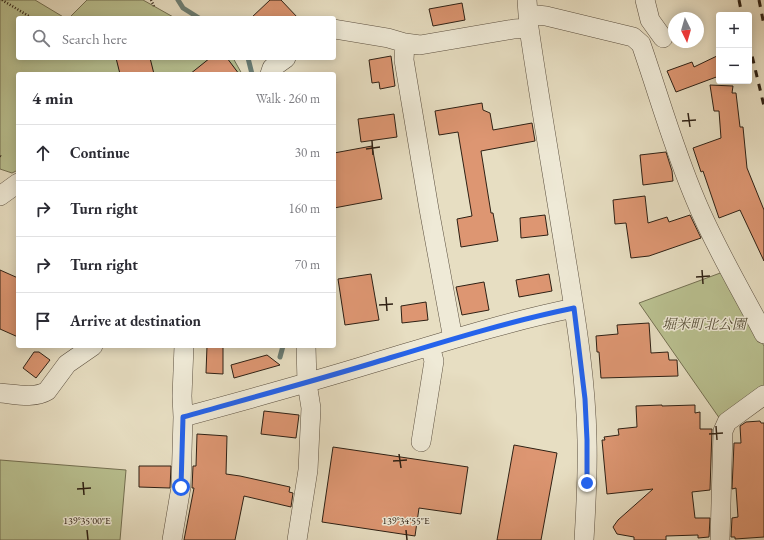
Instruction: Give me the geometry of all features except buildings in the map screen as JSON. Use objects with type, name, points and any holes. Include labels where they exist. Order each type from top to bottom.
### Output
[{"type":"street","points":[[645,0],[650,20],[663,38]]},
{"type":"street","points":[[336,29],[420,45],[514,29],[528,14]]},
{"type":"street","points":[[528,14],[574,308],[585,399],[587,483],[584,540]]},
{"type":"street","points":[[528,14],[546,16],[633,37],[641,44],[678,154],[696,201],[764,334]]},
{"type":"street","points":[[405,43],[404,60],[430,216],[453,339]]},
{"type":"street","points":[[271,72],[272,68],[283,60]]},
{"type":"street","points":[[0,196],[16,184]]},
{"type":"street","points":[[183,417],[307,383],[453,339],[551,312],[574,308]]},
{"type":"street","points":[[421,442],[434,361],[430,346]]},
{"type":"street","points":[[0,393],[25,395],[42,394],[47,391],[67,364],[89,348]]},
{"type":"street","points":[[172,540],[181,487],[184,348]]},
{"type":"street","points":[[297,540],[308,470],[311,408],[307,383],[306,348]]},
{"type":"street","points":[[720,540],[723,431],[727,422],[764,395]]},
{"type":"path","points":[[2,0],[29,16]]},
{"type":"path","points":[[151,0],[154,6]]},
{"type":"green space","points":[[0,0],[35,0],[62,16],[16,16],[16,60],[234,60],[241,72],[16,72],[16,171],[12,173],[0,169]]},
{"type":"green space","points":[[87,0],[143,0],[171,16],[71,16]]},
{"type":"green space","name":"堀米町北公園","points":[[723,272],[764,346],[764,388],[720,419],[639,303]]},
{"type":"green space","points":[[0,460],[126,470],[120,540],[0,540]]},
{"type":"waterway","points":[[178,0],[183,8],[196,16]]},
{"type":"waterway","points":[[248,60],[252,72]]},
{"type":"waterway","points":[[280,357],[282,348]]},
{"type":"railway","points":[[739,0],[741,12]]},
{"type":"railway","points":[[759,0],[764,25]]},
{"type":"railway","points":[[750,48],[764,106]]},
{"type":"route","points":[[181,487],[183,417],[307,383],[453,339],[551,312],[574,308],[585,399],[587,483]]}]
